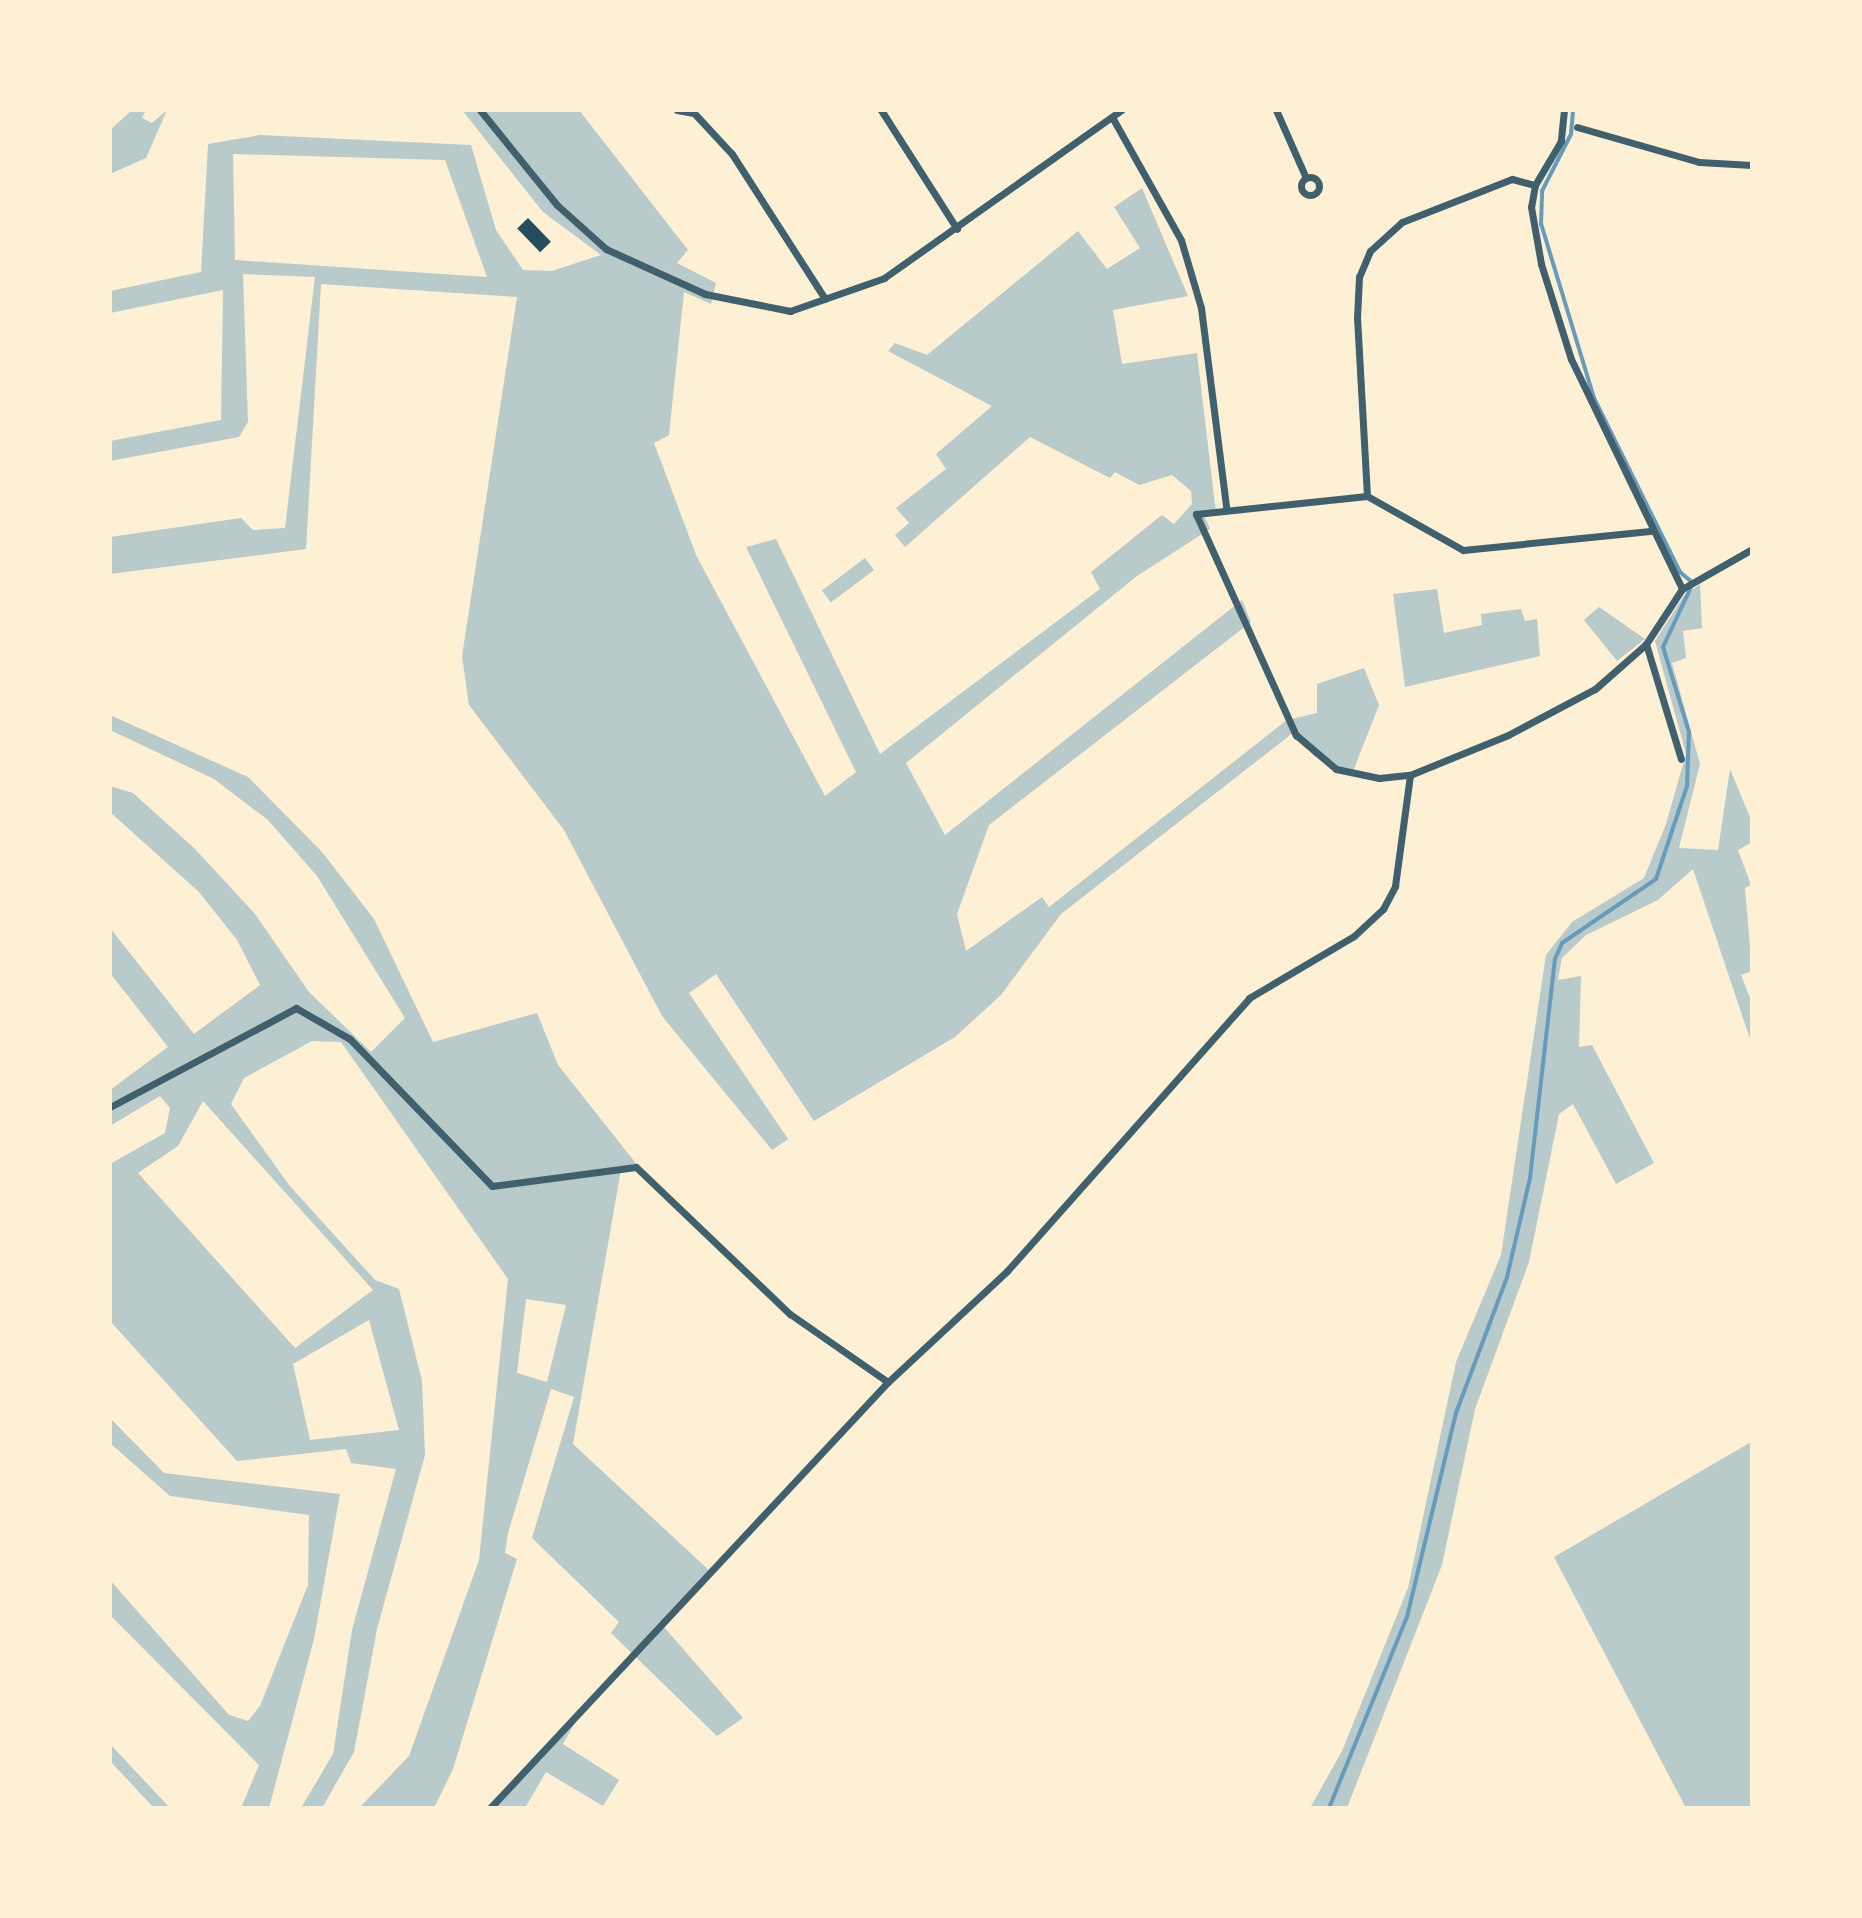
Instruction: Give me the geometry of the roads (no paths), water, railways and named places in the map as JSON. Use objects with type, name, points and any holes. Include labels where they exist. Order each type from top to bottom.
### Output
[{"type":"street","points":[[480,110],[557,205],[606,249],[705,294],[790,311],[884,278],[1121,110]]},
{"type":"street","points":[[677,110],[694,113],[732,154],[825,299]]},
{"type":"street","points":[[881,110],[957,229]]},
{"type":"street","points":[[1276,110],[1306,178]]},
{"type":"street","points":[[1564,110],[1561,141],[1535,185],[1534,229],[1571,359],[1650,531],[1685,588]]},
{"type":"street","points":[[1112,117],[1181,240],[1201,308],[1226,507]]},
{"type":"street","points":[[1577,127],[1699,162],[1752,165]]},
{"type":"street","points":[[1367,496],[1357,318],[1363,263],[1402,222],[1512,179],[1535,185]]},
{"type":"street","points":[[1650,531],[1463,550],[1367,496],[1226,507],[1196,514],[1296,735],[1336,769],[1364,777],[1410,775],[1570,702],[1646,644],[1685,588],[1752,549]]},
{"type":"street","points":[[1646,644],[1681,759]]},
{"type":"street","points":[[490,1808],[888,1382],[1007,1271],[1249,998],[1354,936],[1383,909],[1395,886],[1410,775]]},
{"type":"street","points":[[110,1107],[296,1008],[350,1039],[492,1186],[636,1167],[790,1314],[888,1382]]},
{"type":"waterway","points":[[1329,1808],[1407,1617],[1456,1413],[1507,1277],[1530,1178],[1555,959],[1562,943],[1656,879],[1687,786],[1689,732],[1663,647],[1693,583],[1680,572],[1594,398],[1541,224],[1542,191],[1571,134],[1573,110]]}]
